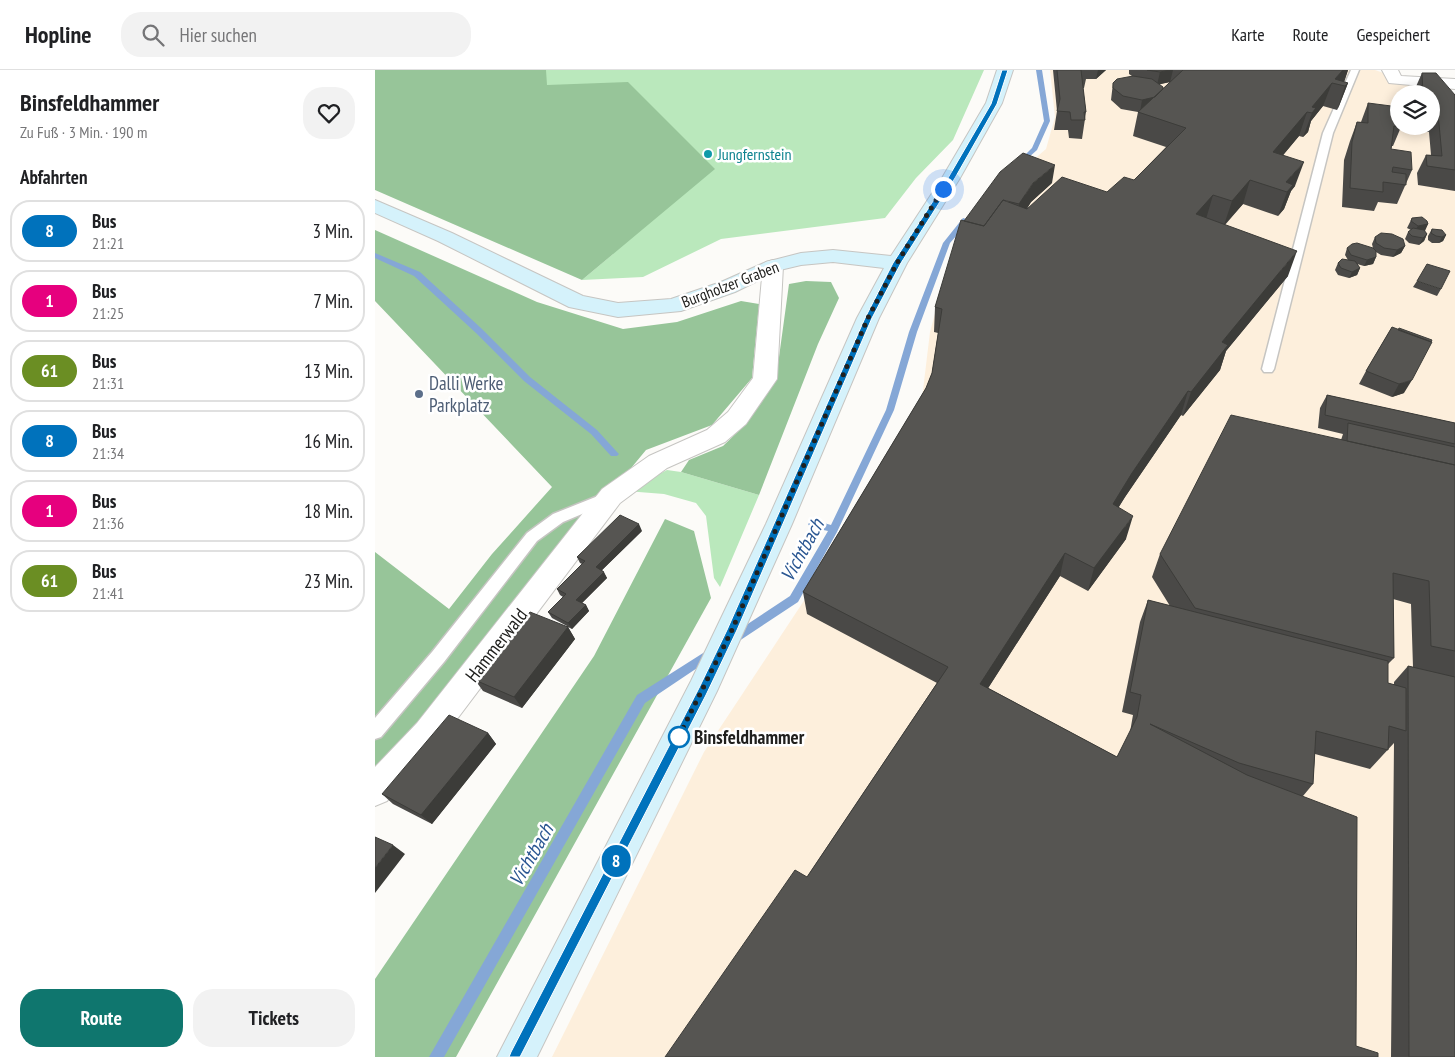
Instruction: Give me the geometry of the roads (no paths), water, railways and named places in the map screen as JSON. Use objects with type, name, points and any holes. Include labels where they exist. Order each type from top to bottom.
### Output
[{"type":"main road","points":[[515,1057],[703,691],[868,318],[897,263],[951,178],[994,104],[1005,70]]},
{"type":"main road","name":"Burgholzer Graben","points":[[375,206],[445,237],[577,302],[618,310],[673,306],[728,287],[773,266],[801,259],[833,256],[897,263]]},
{"type":"street","points":[[1390,70],[1395,80],[1455,84]]},
{"type":"street","name":"Hammerwald","points":[[375,790],[428,733],[611,496],[658,462],[716,436],[737,418],[765,379],[773,266]]},
{"type":"lane","points":[[1267,369],[1328,133],[1355,70]]},
{"type":"lane","name":"Hammerwald","points":[[375,731],[438,657],[532,537],[558,518],[611,496]]},
{"type":"waterway","name":"Vichtbach","points":[[1019,164],[1035,149],[1047,121],[1039,70]]},
{"type":"waterway","name":"Vichtbach","points":[[834,529],[890,410],[913,332],[947,243],[966,220]]},
{"type":"waterway","points":[[375,255],[417,274],[479,331],[527,379],[594,432],[614,454]]},
{"type":"waterway","points":[[813,524],[834,529]]},
{"type":"waterway","name":"Vichtbach","points":[[732,640],[794,599],[834,529]]},
{"type":"waterway","name":"Vichtbach","points":[[436,1057],[641,699],[711,653]]},
{"type":"place","name":"Jungfernstein","points":[[708,154]]},
{"type":"place","name":"Dalli Werke Parkplatz","points":[[419,394]]},
{"type":"place","name":"Binsfeldhammer","points":[[679,737]]}]
